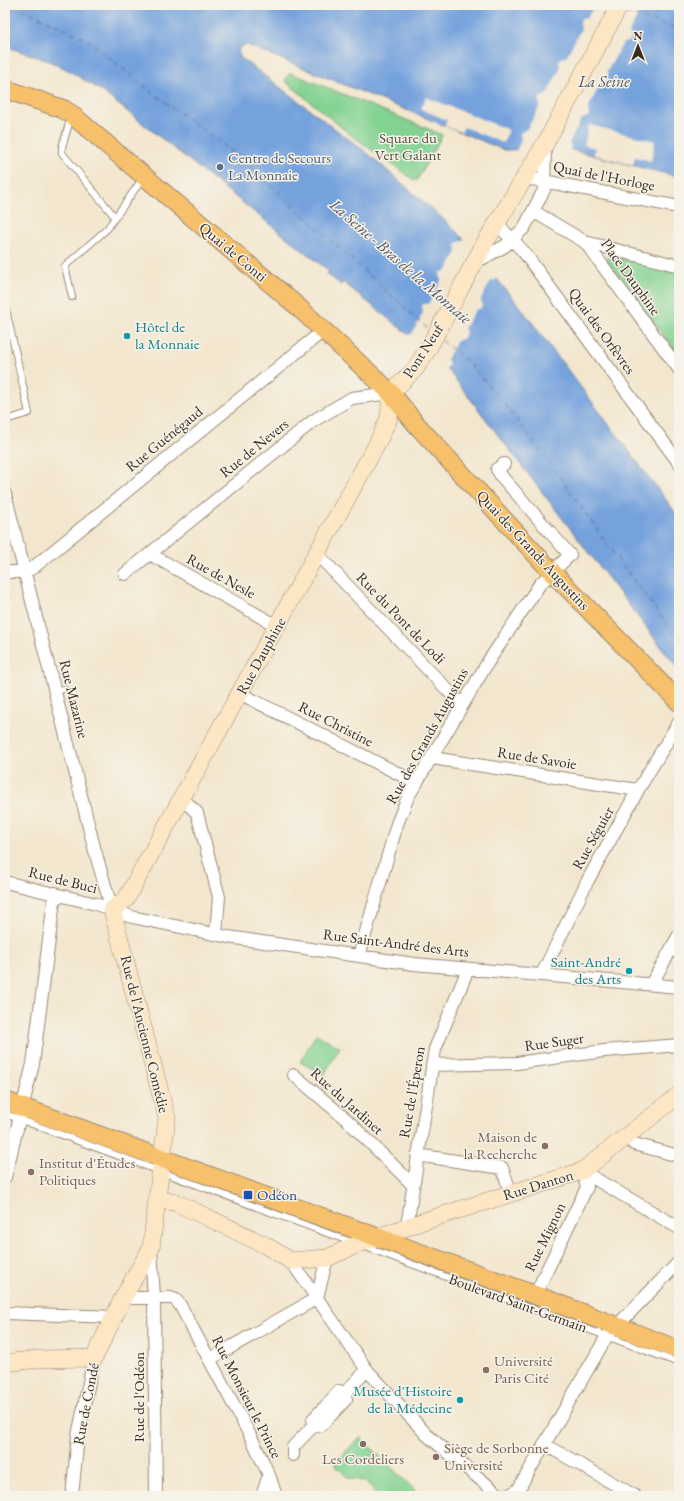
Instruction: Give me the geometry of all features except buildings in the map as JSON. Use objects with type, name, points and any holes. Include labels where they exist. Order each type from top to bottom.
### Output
[{"type":"main road","name":"Quai de Conti","points":[[5,89],[63,109],[71,114],[297,306],[391,393]]},
{"type":"main road","name":"Quai des Grands Augustins","points":[[391,393],[419,427],[552,572],[679,702]]},
{"type":"main road","name":"Boulevard Saint-Germain","points":[[5,1101],[20,1113],[162,1165],[376,1237],[535,1295],[611,1331],[679,1350]]},
{"type":"street","points":[[492,246],[512,240],[524,228],[544,190],[536,175],[545,144],[620,5]]},
{"type":"street","name":"Quai de l'Horloge","points":[[536,175],[679,207]]},
{"type":"street","name":"Pont Neuf","points":[[391,393],[411,374],[428,349],[474,263],[492,246],[499,220],[536,175]]},
{"type":"street","points":[[533,211],[586,242]]},
{"type":"street","name":"Quai des Orfèvres","points":[[499,220],[502,229],[523,251],[679,463]]},
{"type":"street","name":"Place Dauphine","points":[[586,242],[679,266]]},
{"type":"street","name":"Place Dauphine","points":[[586,242],[679,369]]},
{"type":"street","name":"Rue Guénégaud","points":[[25,572],[40,562],[324,330]]},
{"type":"street","name":"Rue Dauphine","points":[[112,910],[126,899],[241,694],[385,430],[389,418],[391,393]]},
{"type":"street","name":"Rue de Nevers","points":[[125,574],[313,421],[352,398],[391,393]]},
{"type":"street","name":"Rue des Grands Augustins","points":[[359,956],[397,824],[408,797],[462,705],[540,584],[569,557],[569,552],[502,476],[498,469],[504,464]]},
{"type":"street","name":"Rue Mazarine","points":[[5,494],[25,572],[60,690],[95,851],[112,910]]},
{"type":"street","name":"Rue de Nesle","points":[[150,554],[278,626]]},
{"type":"street","name":"Rue du Pont de Lodi","points":[[317,554],[462,705]]},
{"type":"street","points":[[5,572],[25,572]]},
{"type":"street","name":"Rue Christine","points":[[241,694],[417,783]]},
{"type":"street","name":"Rue Séguier","points":[[542,974],[588,880],[638,790],[679,722]]},
{"type":"street","name":"Rue de Savoie","points":[[432,758],[638,790]]},
{"type":"street","points":[[182,798],[197,813],[219,897],[216,934]]},
{"type":"street","name":"Rue de Buci","points":[[5,882],[55,893],[112,910]]},
{"type":"street","points":[[5,1177],[18,1132],[20,1113],[33,1064],[55,893]]},
{"type":"street","name":"Rue Saint-André des Arts","points":[[112,910],[132,917],[216,934],[359,956],[468,969],[542,974],[679,987]]},
{"type":"street","name":"Rue de l'Ancienne Comédie","points":[[112,910],[167,1118],[151,1248]]},
{"type":"street","points":[[652,984],[679,935]]},
{"type":"street","name":"Rue de l'Éperon","points":[[407,1226],[417,1155],[435,1049],[468,969]]},
{"type":"street","name":"Rue Suger","points":[[432,1065],[517,1063],[604,1051],[679,1045]]},
{"type":"street","name":"Rue du Jardinet","points":[[294,1075],[347,1120],[413,1185]]},
{"type":"street","name":"Rue Danton","points":[[376,1237],[582,1172],[679,1095]]},
{"type":"street","points":[[627,1137],[634,1144],[679,1156]]},
{"type":"street","points":[[417,1155],[502,1168],[512,1193]]},
{"type":"street","points":[[582,1172],[679,1228]]},
{"type":"street","name":"Rue Mignon","points":[[535,1295],[587,1187],[582,1172]]},
{"type":"street","points":[[158,1198],[178,1203],[265,1245],[291,1261],[367,1370],[427,1435],[498,1494],[508,1496],[516,1495],[544,1444],[611,1331],[679,1262]]},
{"type":"street","points":[[291,1261],[327,1258],[376,1237]]},
{"type":"street","name":"Rue de l'Odéon","points":[[151,1248],[154,1298],[156,1496]]},
{"type":"street","name":"Rue de Condé","points":[[72,1496],[78,1436],[94,1358],[123,1298],[151,1248]]},
{"type":"street","points":[[210,1360],[317,1298],[327,1258]]},
{"type":"street","points":[[123,1298],[154,1298]]},
{"type":"street","name":"Rue Monsieur le Prince","points":[[154,1298],[176,1300],[185,1314],[269,1475],[276,1496]]},
{"type":"street","points":[[5,1313],[114,1317]]},
{"type":"street","points":[[5,1363],[39,1359],[94,1358]]},
{"type":"street","points":[[293,1455],[293,1447],[316,1423],[320,1426],[329,1410],[346,1399],[343,1395],[367,1370]]},
{"type":"street","points":[[544,1444],[635,1496]]},
{"type":"street","points":[[262,1496],[269,1475]]},
{"type":"lane","points":[[71,114],[62,153],[115,218]]},
{"type":"lane","points":[[72,297],[65,266],[107,229],[144,177]]},
{"type":"lane","points":[[5,305],[29,413],[9,419]]},
{"type":"lane","name":"Boulevard Saint-Germain","points":[[5,1114],[20,1113]]},
{"type":"lane","name":"Boulevard Saint-Germain","points":[[162,1165],[358,1244],[611,1331],[679,1363]]},
{"type":"green space","name":"Square du Vert Galant","points":[[291,73],[441,134],[442,136],[417,180],[414,180],[347,132],[285,81],[286,77]]},
{"type":"green space","points":[[608,255],[679,272],[679,356],[607,261]]},
{"type":"green space","points":[[316,1034],[340,1047],[324,1075],[300,1062]]},
{"type":"green space","points":[[360,1437],[421,1496],[378,1496],[366,1482],[347,1477],[334,1464]]},
{"type":"water","name":"La Seine","points":[[5,5],[679,5],[679,177],[568,149],[504,150],[247,45],[242,46],[238,51],[241,58],[366,152],[464,239],[524,312],[679,517],[679,670],[448,370],[405,332],[343,282],[341,285],[327,274],[329,271],[99,89],[68,70],[49,61],[5,46]]},
{"type":"pier","points":[[595,5],[647,5],[643,6],[629,32],[631,37],[630,41],[623,43],[607,71],[608,79],[601,83],[588,108],[589,116],[581,120],[569,143],[571,147],[570,151],[516,151],[521,141],[520,133],[527,129],[540,106],[539,98],[547,94],[560,69],[559,61],[561,58],[566,57],[581,29],[581,19],[587,18]]},
{"type":"pier","points":[[426,97],[509,130],[503,143],[464,127],[461,132],[445,126],[447,120],[421,109]]},
{"type":"pier","points":[[589,125],[655,141],[651,161],[635,157],[633,165],[594,155],[595,148],[584,145]]},
{"type":"pier","points":[[465,238],[498,276],[496,280],[491,281],[481,299],[481,308],[475,310],[464,329],[466,332],[464,338],[457,341],[447,359],[449,365],[445,370],[406,335],[412,334],[423,313],[422,305],[429,303],[441,281],[440,273],[447,270],[457,252],[456,245]]},
{"type":"ferry route","points":[[14,5],[88,40],[154,94],[240,157],[429,330]]},
{"type":"ferry route","points":[[603,5],[610,7]]},
{"type":"ferry route","points":[[626,13],[679,29]]},
{"type":"ferry route","points":[[442,341],[467,361],[503,402],[560,477],[630,576],[679,640]]},
{"type":"place","name":"Centre de Secours La Monnaie","points":[[220,167]]},
{"type":"place","name":"Hôtel de la Monnaie","points":[[127,336]]},
{"type":"place","name":"Saint-André des Arts","points":[[629,971]]},
{"type":"place","name":"Maison de la Recherche","points":[[545,1146]]},
{"type":"place","name":"Institut d'Études Politiques","points":[[31,1172]]},
{"type":"place","name":"Odéon","points":[[248,1195]]},
{"type":"place","name":"Université Paris Cité","points":[[486,1370]]},
{"type":"place","name":"Musée d'Histoire de la Médecine","points":[[460,1400]]},
{"type":"place","name":"Les Cordeliers","points":[[363,1444]]},
{"type":"place","name":"Siège de Sorbonne Université","points":[[436,1457]]},
{"type":"water label","name":"La Seine - Bras de la Monnaie","points":[[401,261]]}]
